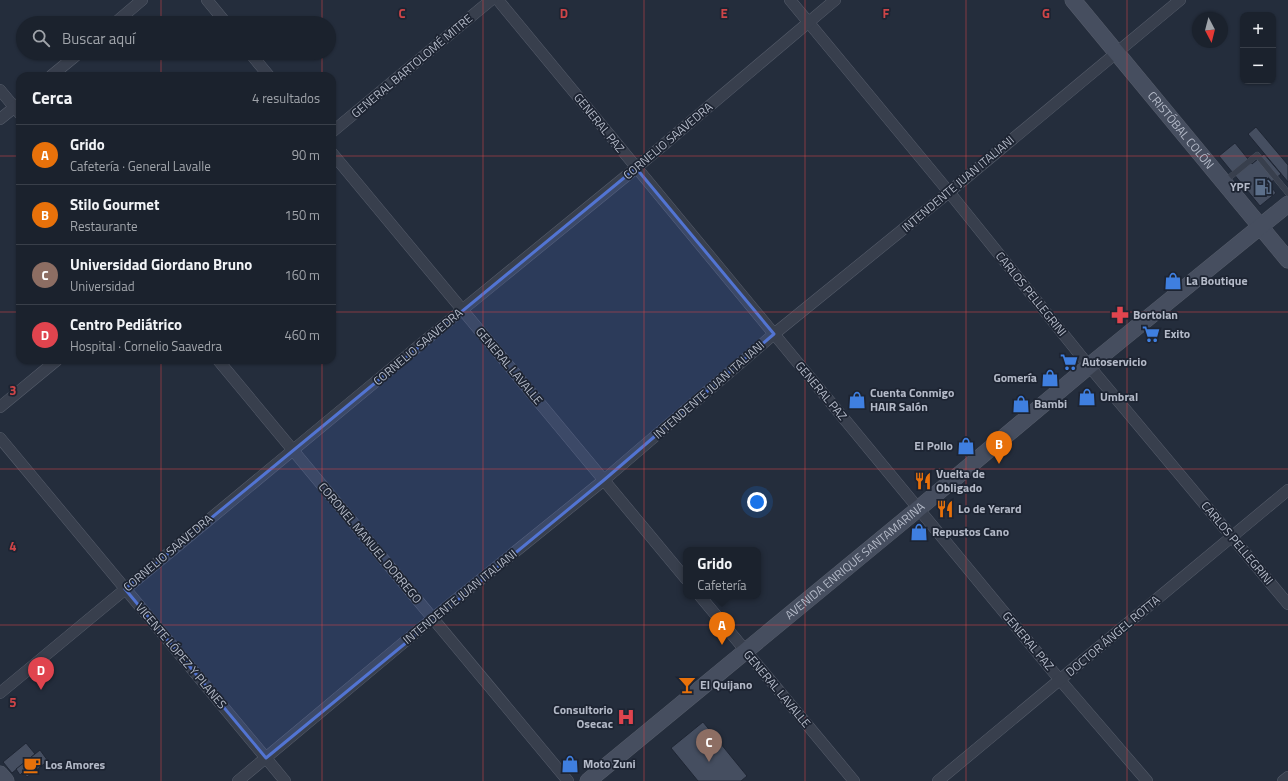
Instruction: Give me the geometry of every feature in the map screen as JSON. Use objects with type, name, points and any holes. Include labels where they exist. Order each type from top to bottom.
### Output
[{"type":"main road","name":"CRISTÓBAL COLÓN","points":[[1074,0],[1288,260]]},
{"type":"main road","name":"AVENIDA ENRIQUE SANTAMARINA","points":[[588,781],[1089,366],[1288,204]]},
{"type":"main road","points":[[0,774],[6,781]]},
{"type":"street","points":[[123,16],[142,0]]},
{"type":"street","points":[[207,0],[220,16]]},
{"type":"street","name":"GENERAL BARTOLOMÉ MITRE","points":[[336,129],[492,0]]},
{"type":"street","name":"GENERAL PAZ","points":[[498,0],[918,509],[1146,781]]},
{"type":"street","name":"CARLOS PELLEGRINI","points":[[790,0],[949,192],[1089,366],[1288,604]]},
{"type":"street","name":"CORNELIO SAAVEDRA","points":[[0,692],[636,168],[835,0]]},
{"type":"street","name":"INTENDENTE JUAN ITALIANI","points":[[238,781],[433,618],[604,480],[774,334],[949,192],[1180,0]]},
{"type":"street","points":[[56,72],[70,60]]},
{"type":"street","points":[[256,60],[266,72]]},
{"type":"street","points":[[0,90],[16,106]]},
{"type":"street","points":[[0,119],[16,109]]},
{"type":"street","name":"GENERAL LAVALLE","points":[[336,158],[683,575]]},
{"type":"street","points":[[0,407],[52,364]]},
{"type":"street","name":"CORONEL MANUEL DORREGO","points":[[221,364],[568,781]]},
{"type":"street","name":"VICENTE LÓPEZ Y PLANES","points":[[0,438],[285,781]]},
{"type":"street","name":"DOCTOR ÁNGEL ROTTA","points":[[938,781],[1288,490]]},
{"type":"street","name":"GENERAL LAVALLE","points":[[703,599],[854,781]]},
{"type":"street","points":[[1283,781],[1288,777]]},
{"type":"lane","points":[[1223,182],[1257,155],[1288,193]]},
{"type":"highlighted area","points":[[636,168],[774,334],[604,480],[266,758],[125,589]]},
{"type":"building","points":[[1256,127],[1288,165],[1288,182],[1248,134]]},
{"type":"building","points":[[1235,143],[1252,164],[1264,154],[1281,174],[1269,184],[1276,193],[1260,206],[1219,156]]},
{"type":"building","points":[[703,722],[747,776],[741,781],[698,781],[671,748]]},
{"type":"building","points":[[26,743],[35,754],[12,773],[3,762]]},
{"type":"building","name":"Los Amores","points":[[40,750],[48,761],[27,777],[23,772],[20,775],[16,769]]},
{"type":"place","name":"YPF","points":[[1263,187]]},
{"type":"place","name":"La Boutique","points":[[1173,281]]},
{"type":"place","name":"Bortolan","points":[[1120,315]]},
{"type":"place","name":"Exito","points":[[1151,334]]},
{"type":"place","name":"Autoservicio","points":[[1069,362]]},
{"type":"place","name":"Gomería","points":[[1050,378]]},
{"type":"place","name":"Umbral","points":[[1087,397]]},
{"type":"place","name":"Cuenta Conmigo HAIR Salón","points":[[857,400]]},
{"type":"place","name":"Bambi","points":[[1021,404]]},
{"type":"place","name":"El Pollo","points":[[966,446]]},
{"type":"place","name":"Stilo Gourmet","points":[[999,464]]},
{"type":"place","name":"Vuelta de Obligado","points":[[923,481]]},
{"type":"place","name":"Lo de Yerard","points":[[945,509]]},
{"type":"place","name":"Repustos Cano","points":[[919,532]]},
{"type":"place","name":"Grido","points":[[722,645]]},
{"type":"place","name":"El Quijano","points":[[687,685]]},
{"type":"place","name":"Centro Pediátrico","points":[[41,690]]},
{"type":"place","name":"Consultorio Osecac","points":[[626,717]]},
{"type":"place","name":"Universidad Giordano Bruno","points":[[709,762]]},
{"type":"place","name":"Moto Zuni","points":[[570,764]]},
{"type":"place","name":"Los Amores","points":[[32,765]]}]
